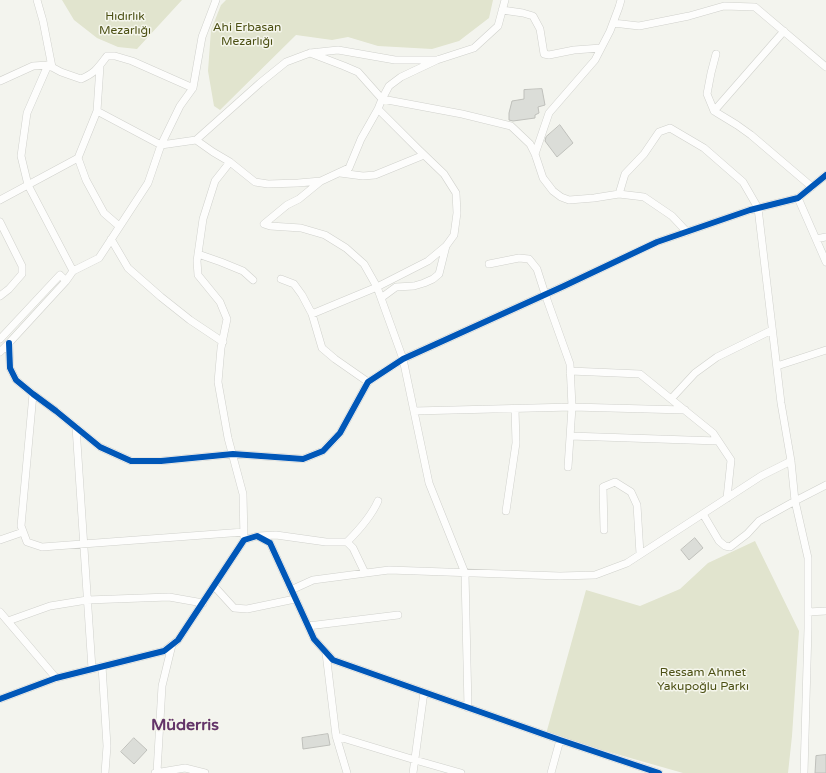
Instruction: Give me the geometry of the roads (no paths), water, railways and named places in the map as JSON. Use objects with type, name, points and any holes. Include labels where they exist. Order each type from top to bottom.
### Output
[{"type":"street","points":[[37,0],[44,21],[50,66],[27,113],[21,156],[28,185],[73,271]]},
{"type":"street","points":[[0,352],[66,281],[73,271],[98,258],[148,183],[161,145],[180,106],[193,88],[202,37],[216,0]]},
{"type":"street","points":[[468,708],[465,573],[429,483],[403,359],[377,287],[364,264],[346,248],[325,235],[301,228],[270,226],[264,224],[287,205],[299,199],[321,181],[349,168],[361,139],[389,86],[401,77],[437,60],[474,48],[498,26],[505,0]]},
{"type":"street","points":[[536,154],[550,114],[595,60],[613,23],[621,0]]},
{"type":"street","points":[[613,23],[639,26],[689,16],[724,6],[756,3],[784,31],[826,67]]},
{"type":"street","points":[[502,10],[533,16],[540,29],[544,54],[550,55],[574,50],[601,48]]},
{"type":"street","points":[[714,111],[784,31]]},
{"type":"street","points":[[97,111],[161,145],[196,140],[286,62],[310,53],[338,50],[396,60],[437,60]]},
{"type":"street","points":[[310,53],[358,72],[382,98],[462,114],[511,126],[530,144],[536,154],[543,178],[553,191],[561,197],[569,200],[619,194],[644,197],[672,216],[687,232]]},
{"type":"street","points":[[716,54],[707,94],[714,111],[751,135],[812,187]]},
{"type":"street","points":[[0,81],[33,66],[50,66],[61,72],[81,79],[92,74],[107,56],[115,56],[132,61],[193,88]]},
{"type":"street","points":[[0,200],[78,158],[97,111],[100,66]]},
{"type":"street","points":[[312,314],[377,287],[428,261],[446,246],[454,235],[457,213],[456,194],[444,174],[378,109]]},
{"type":"street","points":[[619,194],[625,174],[644,154],[659,132],[670,128],[704,148],[743,182],[758,208],[781,402],[795,501],[808,558],[804,773]]},
{"type":"street","points":[[196,140],[230,162],[255,182],[268,184],[321,181]]},
{"type":"street","points":[[340,173],[363,176],[375,175],[424,155]]},
{"type":"street","points":[[78,158],[86,180],[104,213],[120,226]]},
{"type":"street","points":[[0,699],[56,678],[164,651],[178,640],[244,540],[243,494],[228,438],[218,382],[222,342],[227,319],[220,302],[198,275],[197,261],[203,219],[215,181],[230,162]]},
{"type":"street","points":[[9,343],[10,368],[16,380],[100,447],[131,461],[161,461],[233,454],[304,459],[322,450],[340,433],[368,382],[403,359],[657,242],[758,208],[798,198],[826,175]]},
{"type":"street","points":[[798,198],[826,262]]},
{"type":"street","points":[[0,222],[22,266],[22,274],[9,289],[0,296]]},
{"type":"street","points":[[816,239],[826,237]]},
{"type":"street","points":[[111,239],[128,268],[190,320],[222,342]]},
{"type":"street","points":[[381,298],[396,288],[424,284],[433,279],[439,274],[446,246]]},
{"type":"street","points":[[198,254],[243,271],[253,280]]},
{"type":"street","points":[[489,264],[519,258],[529,259],[537,270],[570,364],[572,408],[568,468]]},
{"type":"street","points":[[0,339],[60,275],[66,281]]},
{"type":"street","points":[[281,279],[294,284],[302,295],[312,314],[322,348],[334,359],[368,382]]},
{"type":"street","points":[[672,399],[695,373],[717,357],[772,330]]},
{"type":"street","points":[[777,366],[826,350]]},
{"type":"street","points":[[570,371],[640,374],[672,399],[713,433],[731,460],[728,498]]},
{"type":"street","points":[[33,394],[22,526],[27,542],[42,547],[244,532]]},
{"type":"street","points":[[414,411],[572,408],[685,410]]},
{"type":"street","points":[[506,511],[516,443],[515,409]]},
{"type":"street","points":[[76,428],[92,669]]},
{"type":"street","points":[[570,436],[718,441]]},
{"type":"street","points":[[291,590],[313,580],[389,570],[560,576],[595,575],[627,563],[761,476],[790,461]]},
{"type":"street","points":[[604,530],[603,487],[615,482],[631,492],[636,505],[640,554]]},
{"type":"street","points":[[703,514],[719,541],[725,546],[730,546],[747,534],[759,521],[826,485]]},
{"type":"street","points":[[347,542],[365,522],[374,510],[378,501]]},
{"type":"street","points":[[0,540],[23,532]]},
{"type":"street","points":[[244,540],[257,536],[276,535],[326,542],[347,542],[353,548],[364,573]]},
{"type":"street","points":[[257,536],[270,543],[314,639],[333,660],[644,771],[658,773]]},
{"type":"street","points":[[214,586],[234,608],[247,609],[295,598]]},
{"type":"street","points":[[8,621],[50,606],[87,600],[169,597],[203,603]]},
{"type":"street","points":[[0,612],[56,678]]},
{"type":"street","points":[[808,612],[826,612]]},
{"type":"street","points":[[308,626],[398,616]]},
{"type":"street","points":[[172,645],[162,686],[156,773],[185,768],[205,773]]},
{"type":"street","points":[[326,652],[336,736],[346,773]]},
{"type":"street","points":[[102,666],[107,746],[105,773]]},
{"type":"street","points":[[413,773],[424,692]]},
{"type":"street","points":[[336,736],[462,773]]},
{"type":"street","points":[[551,773],[560,740]]},
{"type":"district","name":"Müderris","points":[[185,726]]},
{"type":"park label","name":"Hıdırlık Mezarlığı","points":[[125,24]]},
{"type":"park label","name":"Ahi Erbasan Mezarlığı","points":[[247,35]]},
{"type":"park label","name":"Ressam Ahmet Yakupoğlu Parkı","points":[[703,680]]}]
